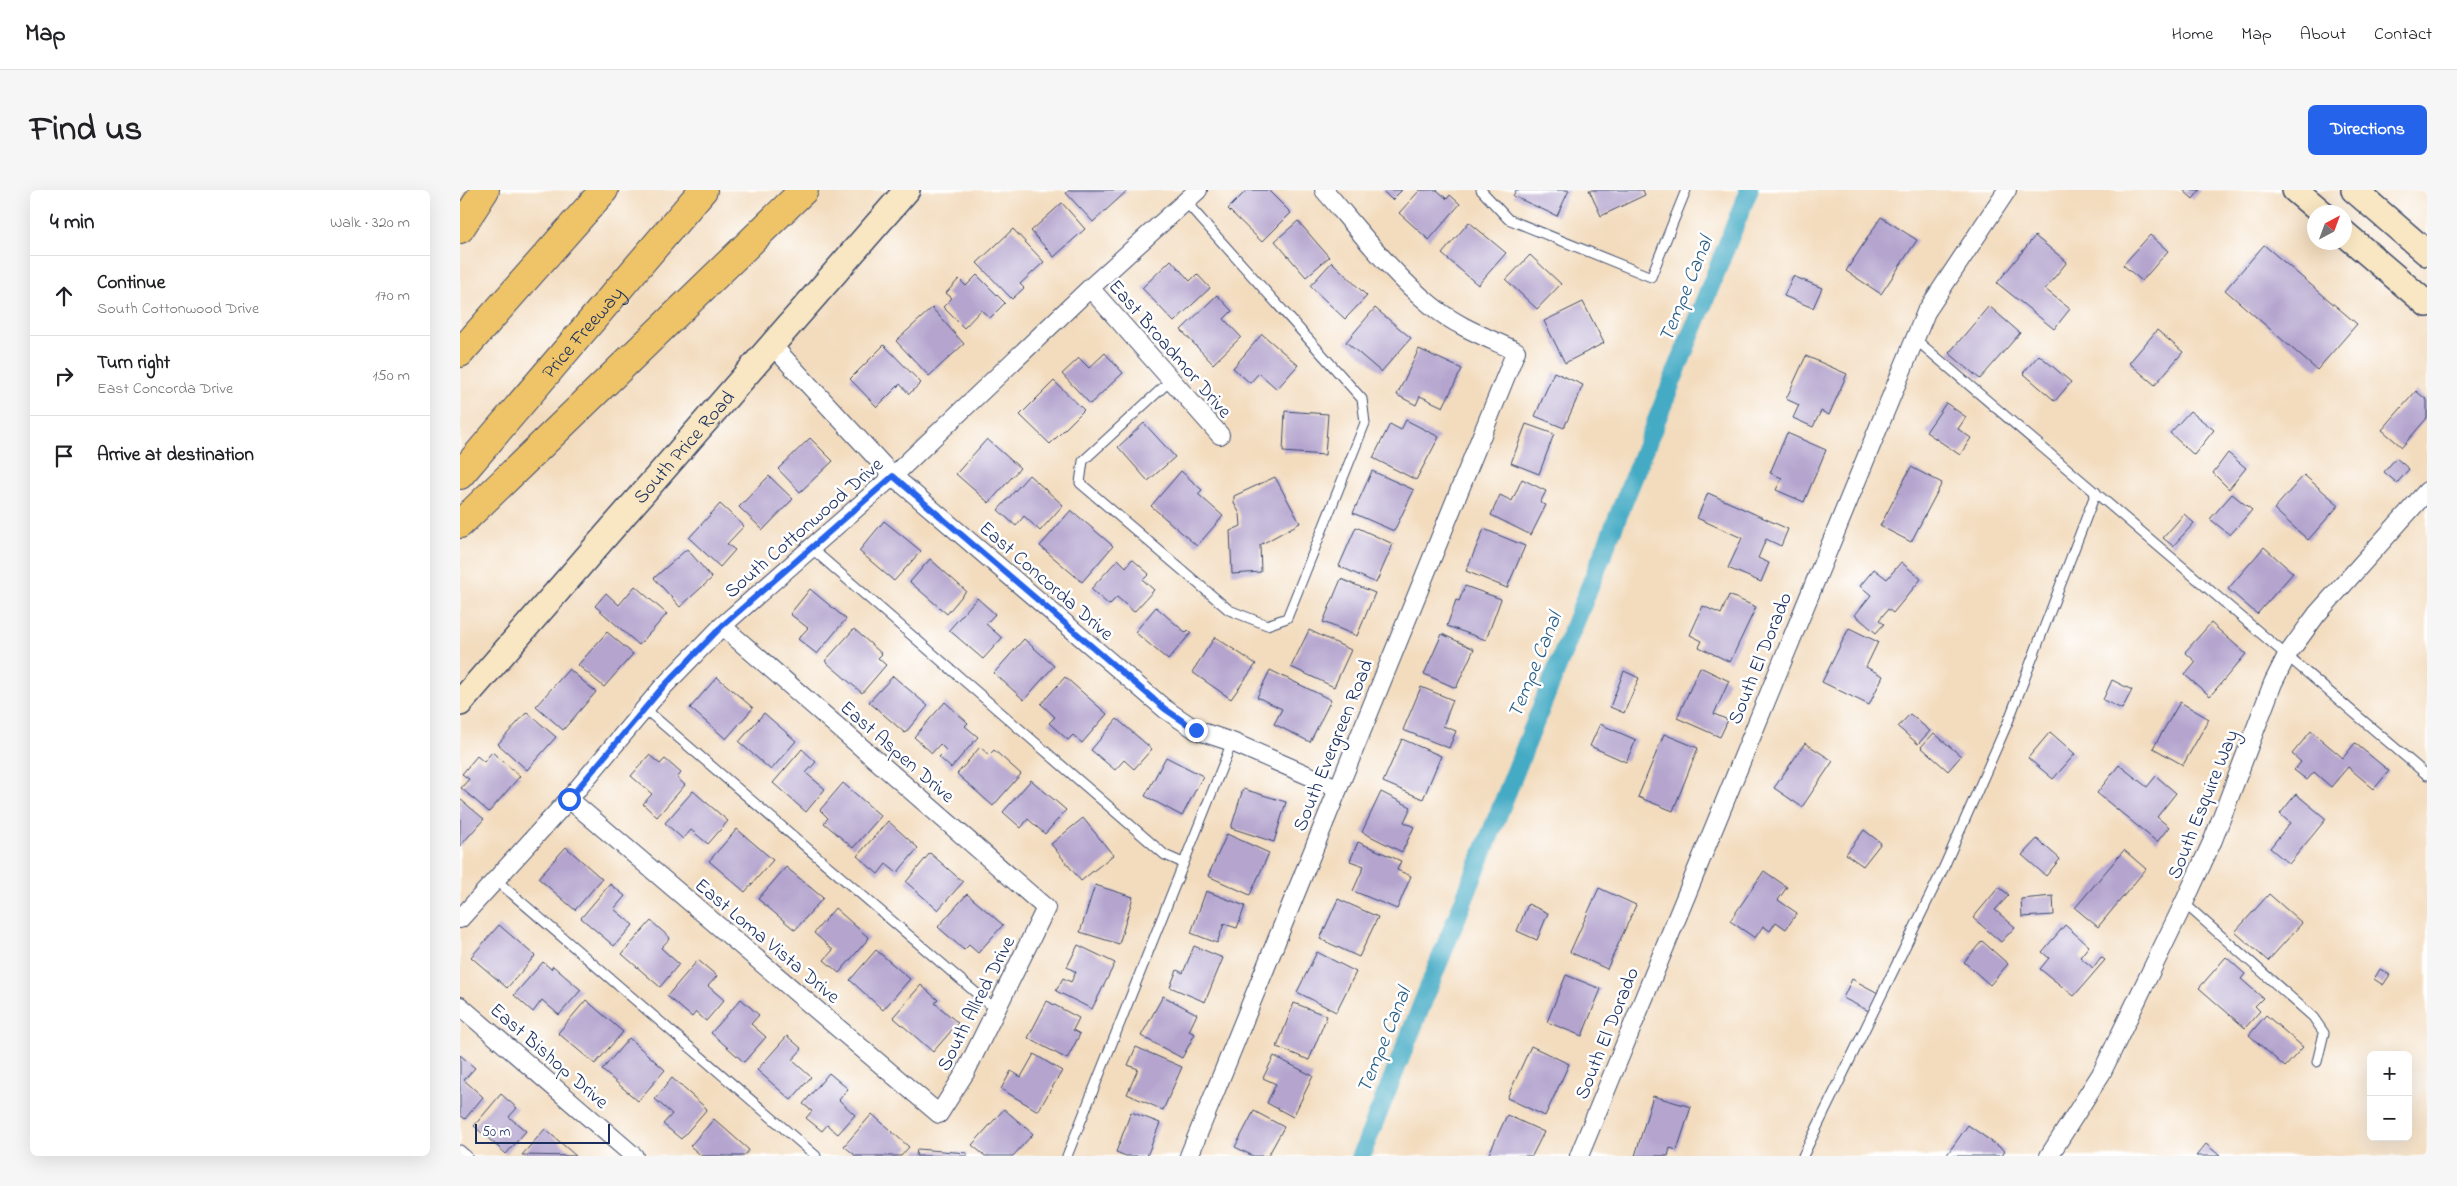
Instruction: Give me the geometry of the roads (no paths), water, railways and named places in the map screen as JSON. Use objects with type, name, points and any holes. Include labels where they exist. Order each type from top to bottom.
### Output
[{"type":"highway","points":[[460,229],[486,190]]},
{"type":"highway","points":[[460,353],[604,190]]},
{"type":"highway","name":"Price Freeway","points":[[460,475],[703,190]]},
{"type":"highway","points":[[460,524],[804,190]]},
{"type":"main road","name":"South Price Road","points":[[460,703],[907,190]]},
{"type":"main road","points":[[2295,190],[2313,205]]},
{"type":"main road","points":[[2354,190],[2427,253]]},
{"type":"main road","points":[[2352,240],[2427,304]]},
{"type":"street","name":"South Evergreen Road","points":[[1189,1156],[1516,351],[1467,328],[1432,306],[1400,275],[1324,190]]},
{"type":"street","name":"South El Dorado","points":[[1579,1156],[1926,312],[2007,190]]},
{"type":"street","name":"South Cottonwood Drive","points":[[460,919],[569,799],[645,709],[722,626],[893,476],[1090,288],[1192,196]]},
{"type":"street","name":"East Broadmor Drive","points":[[1090,288],[1220,435]]},
{"type":"street","name":"East Concorda Drive","points":[[772,345],[893,476],[1165,709],[1196,730],[1232,742],[1337,788]]},
{"type":"street","name":"South Esquire Way","points":[[2049,1156],[2102,1074],[2184,903],[2213,840],[2273,683],[2286,656],[2317,614],[2427,491]]},
{"type":"street","name":"East Aspen Drive","points":[[722,626],[1046,908]]},
{"type":"street","name":"East Loma Vista Drive","points":[[569,799],[939,1114]]},
{"type":"street","name":"South Allred Drive","points":[[939,1114],[965,1073],[1046,908]]},
{"type":"street","name":"East Bishop Drive","points":[[460,1006],[634,1156]]},
{"type":"lane","points":[[1481,190],[1508,219],[1651,277],[1686,190]]},
{"type":"lane","points":[[1171,380],[1084,461],[1080,483],[1229,610],[1267,625],[1287,618],[1365,424],[1362,399],[1192,196]]},
{"type":"lane","points":[[1915,339],[2427,775]]},
{"type":"lane","points":[[1803,1156],[1944,867],[2008,722],[2096,492]]},
{"type":"lane","points":[[811,548],[1165,855],[1183,864]]},
{"type":"lane","points":[[645,709],[996,1010]]},
{"type":"lane","points":[[1067,1156],[1232,742]]},
{"type":"lane","points":[[496,880],[816,1156]]},
{"type":"lane","points":[[2184,903],[2313,1017],[2324,1033],[2317,1062]]},
{"type":"lane","points":[[460,1150],[467,1156]]},
{"type":"waterway","name":"Tempe Canal","points":[[1361,1156],[1749,190]]}]
